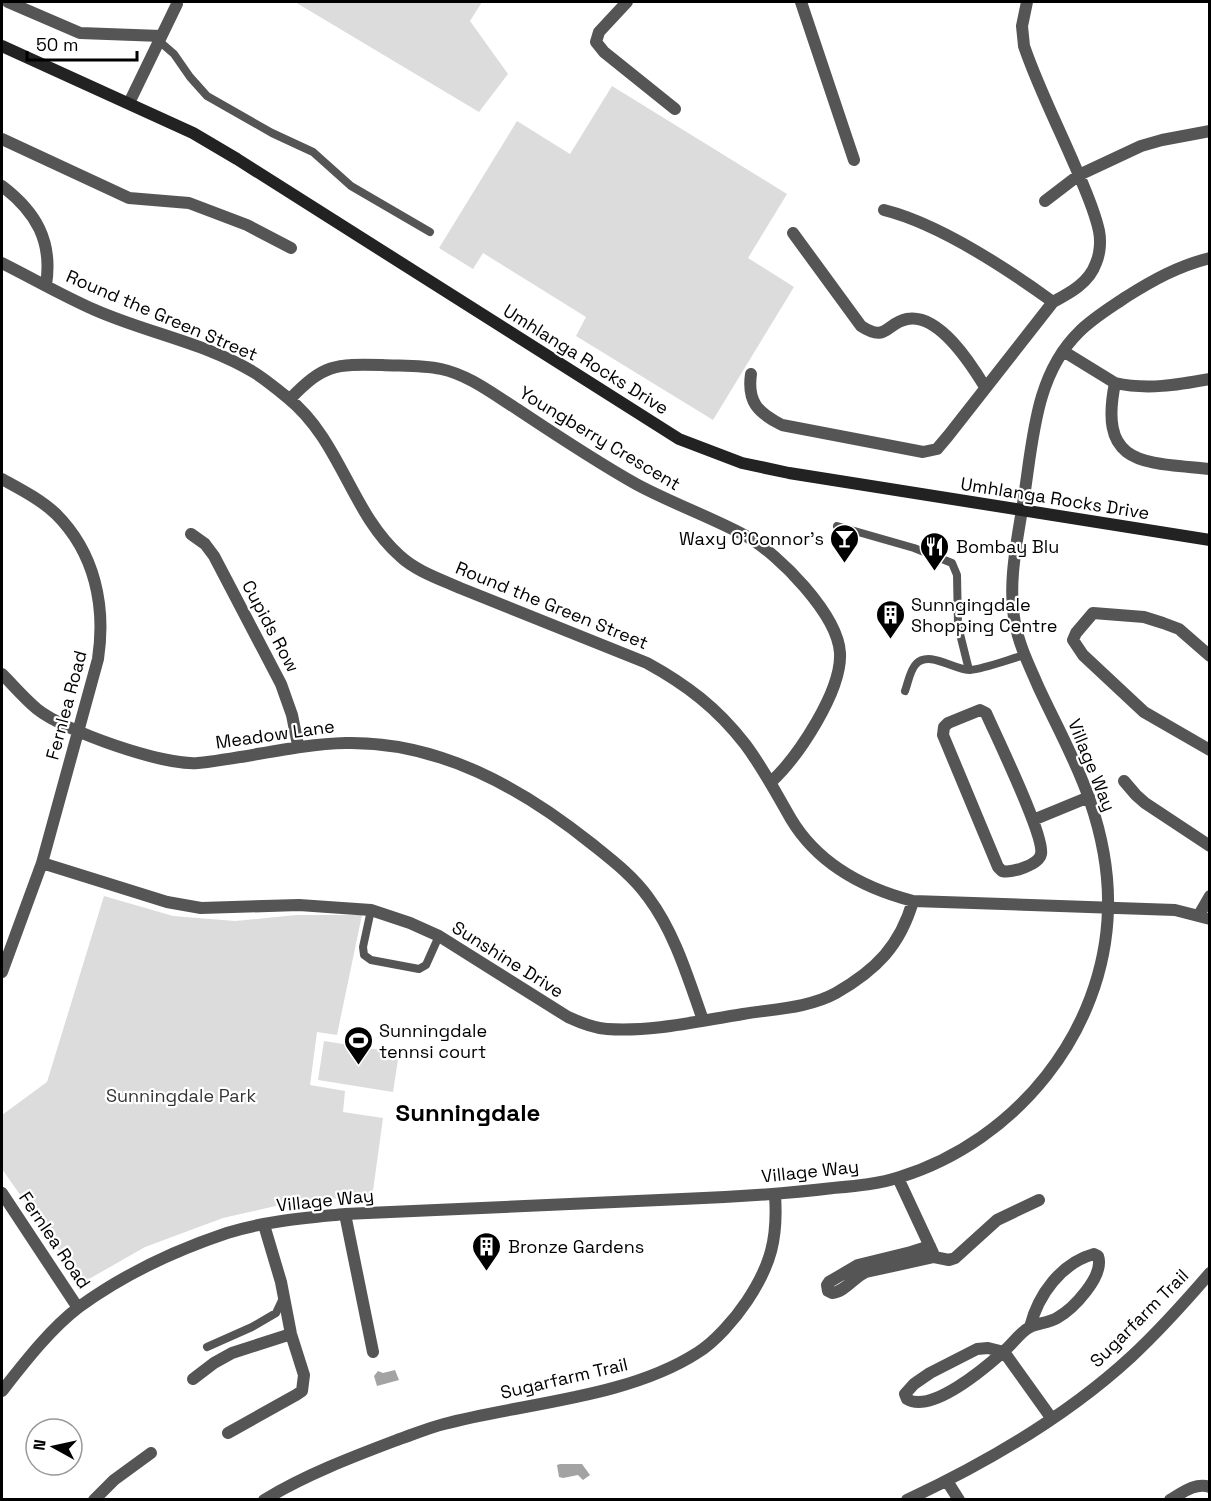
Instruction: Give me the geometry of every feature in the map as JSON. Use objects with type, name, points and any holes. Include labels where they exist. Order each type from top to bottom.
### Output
[{"type":"main road","name":"Umhlanga Rocks Drive","points":[[2,46],[193,133],[679,439],[742,463],[812,477],[1209,540]]},
{"type":"street","points":[[8,2],[80,33],[160,38]]},
{"type":"street","points":[[627,2],[599,32],[596,42],[604,52],[675,109]]},
{"type":"street","points":[[801,2],[854,160]]},
{"type":"street","points":[[751,374],[749,391],[756,405],[767,417],[782,425],[923,452],[937,448],[1053,302],[1074,291],[1087,280],[1096,264],[1099,250],[1097,225],[1079,175],[1024,46],[1022,26],[1027,2]]},
{"type":"street","points":[[129,103],[177,4]]},
{"type":"street","points":[[1045,201],[1079,175],[1141,146],[1209,131]]},
{"type":"street","points":[[2,139],[129,198],[189,203],[246,225],[291,248]]},
{"type":"street","points":[[2,186],[31,214],[47,247],[49,266],[46,285]]},
{"type":"street","points":[[884,210],[906,215],[952,238],[1053,302]]},
{"type":"street","points":[[793,233],[861,326],[872,333],[881,333],[906,319],[920,320],[943,332],[964,354],[985,387]]},
{"type":"street","name":"Village Way","points":[[2,1391],[30,1355],[78,1308],[130,1275],[171,1255],[228,1233],[284,1221],[345,1214],[775,1195],[854,1186],[898,1178],[951,1157],[988,1134],[1016,1109],[1046,1077],[1067,1047],[1084,1013],[1097,978],[1105,943],[1108,907],[1102,839],[1089,797],[1025,655],[1015,623],[1012,591],[1038,412],[1051,372],[1076,334],[1094,319],[1173,269],[1209,258]]},
{"type":"street","name":"Round the Green Street","points":[[2,263],[95,310],[216,354],[255,373],[290,399],[314,425],[328,444],[376,528],[401,557],[429,574],[615,649],[674,678],[698,694],[726,721],[747,747],[799,830],[823,858],[851,878],[868,887],[913,901],[1108,907]]},
{"type":"street","points":[[1063,351],[1115,383],[1132,387],[1160,387],[1209,379]]},
{"type":"street","name":"Youngberry Crescent","points":[[290,399],[315,375],[332,367],[351,364],[423,366],[442,369],[481,386],[635,483],[746,536],[771,552],[792,572],[827,618],[836,634],[840,653],[833,691],[797,753],[786,768],[771,782]]},
{"type":"street","points":[[1115,383],[1110,412],[1111,424],[1115,438],[1124,451],[1138,459],[1209,469]]},
{"type":"street","name":"Fernlea Road","points":[[2,479],[34,498],[56,515],[80,546],[88,560],[97,587],[102,634],[98,659],[42,863],[2,972]]},
{"type":"street","name":"Cupids Row","points":[[191,534],[205,544],[214,556],[281,684],[292,714],[298,746]]},
{"type":"street","points":[[1209,656],[1179,629],[1144,617],[1093,613],[1073,640],[1083,655],[1144,712],[1209,750]]},
{"type":"street","name":"Meadow Lane","points":[[2,674],[37,709],[52,719],[152,758],[196,763],[298,746],[348,742],[390,745],[433,755],[501,781],[545,809],[618,864],[648,896],[669,931],[703,1020]]},
{"type":"street","points":[[976,711],[986,713],[1033,820],[1041,845],[1041,856],[1038,861],[1012,872],[1002,871],[998,867],[943,735],[944,727],[948,723],[976,711]]},
{"type":"street","points":[[1124,781],[1145,803],[1209,846]]},
{"type":"street","points":[[1033,820],[1089,797]]},
{"type":"street","name":"Sunshine Drive","points":[[42,863],[166,902],[201,908],[299,905],[371,910],[439,936],[568,1017],[588,1026],[606,1029],[666,1027],[810,1003],[835,994],[868,972],[884,958],[895,944],[907,921],[913,901]]},
{"type":"street","points":[[1108,907],[1175,910],[1204,917],[1209,896]]},
{"type":"street","points":[[898,1178],[932,1251]]},
{"type":"street","name":"Fernlea Road","points":[[2,1193],[78,1308]]},
{"type":"street","name":"Sugarfarm Trail","points":[[264,1500],[353,1456],[442,1424],[578,1396],[618,1385],[663,1371],[698,1353],[735,1318],[758,1285],[770,1260],[776,1236],[775,1195]]},
{"type":"street","points":[[932,1251],[859,1275],[840,1291],[832,1293],[828,1291],[829,1281],[852,1268],[911,1252],[932,1251],[949,1260],[955,1258],[997,1220],[1039,1200]]},
{"type":"street","points":[[345,1214],[372,1352]]},
{"type":"street","points":[[228,1433],[302,1391],[304,1375],[291,1334],[284,1296],[264,1225]]},
{"type":"street","points":[[1030,1327],[1040,1298],[1052,1283],[1083,1257],[1094,1254],[1098,1256],[1099,1265],[1087,1290],[1079,1300],[1056,1318],[1030,1327],[1004,1352],[973,1376],[938,1397],[922,1402],[912,1402],[905,1394],[914,1384],[960,1356],[977,1349],[988,1348],[1004,1352],[1052,1419]]},
{"type":"street","name":"Sugarfarm Trail","points":[[907,1500],[946,1481],[1052,1419],[1131,1357],[1173,1315],[1209,1274]]},
{"type":"street","points":[[193,1379],[232,1353],[291,1334]]},
{"type":"street","points":[[94,1500],[114,1480],[151,1453]]},
{"type":"street","points":[[946,1481],[959,1500]]},
{"type":"street","points":[[1170,1500],[1194,1486],[1209,1487]]},
{"type":"lane","points":[[160,38],[207,96],[272,133],[313,152],[351,186],[430,232]]},
{"type":"lane","points":[[837,526],[914,548],[952,563],[957,575],[958,626],[969,670]]},
{"type":"lane","points":[[905,691],[915,665],[922,660],[929,658],[969,670],[1025,655]]},
{"type":"lane","points":[[371,910],[363,947],[364,955],[371,960],[423,968],[439,936]]},
{"type":"lane","points":[[207,1347],[252,1327],[276,1313],[284,1296]]},
{"type":"green space","points":[[295,2],[482,2],[470,21],[508,74],[479,112]]},
{"type":"green space","points":[[612,86],[787,194],[748,258],[794,287],[713,420],[576,336],[586,317],[483,253],[473,269],[439,248],[517,121],[570,154]]},
{"type":"green space","name":"Sunningdale Park","points":[[104,896],[173,916],[235,921],[296,915],[362,915],[337,1035],[317,1032],[310,1085],[345,1091],[343,1112],[383,1118],[372,1198],[306,1199],[223,1218],[145,1247],[82,1283],[2,1169],[2,1115],[47,1082]]},
{"type":"green space","name":"Sunningdale tennsi court","points":[[324,1041],[399,1053],[393,1092],[318,1080]]},
{"type":"shaded area","points":[[395,1370],[399,1380],[377,1386],[374,1376],[378,1371],[383,1373]]},
{"type":"shaded area","points":[[582,1464],[590,1475],[583,1480],[578,1475],[559,1477],[557,1465]]},
{"type":"place","name":"Waxy O'Connor's","points":[[845,564]]},
{"type":"place","name":"Bombay Blu","points":[[935,572]]},
{"type":"place","name":"Sunngingdale Shopping Centre","points":[[890,640]]},
{"type":"place","name":"Sunningdale tennsi court","points":[[358,1066]]},
{"type":"place","name":"Bronze Gardens","points":[[487,1272]]},
{"type":"district","name":"Sunningdale","points":[[468,1112]]}]
